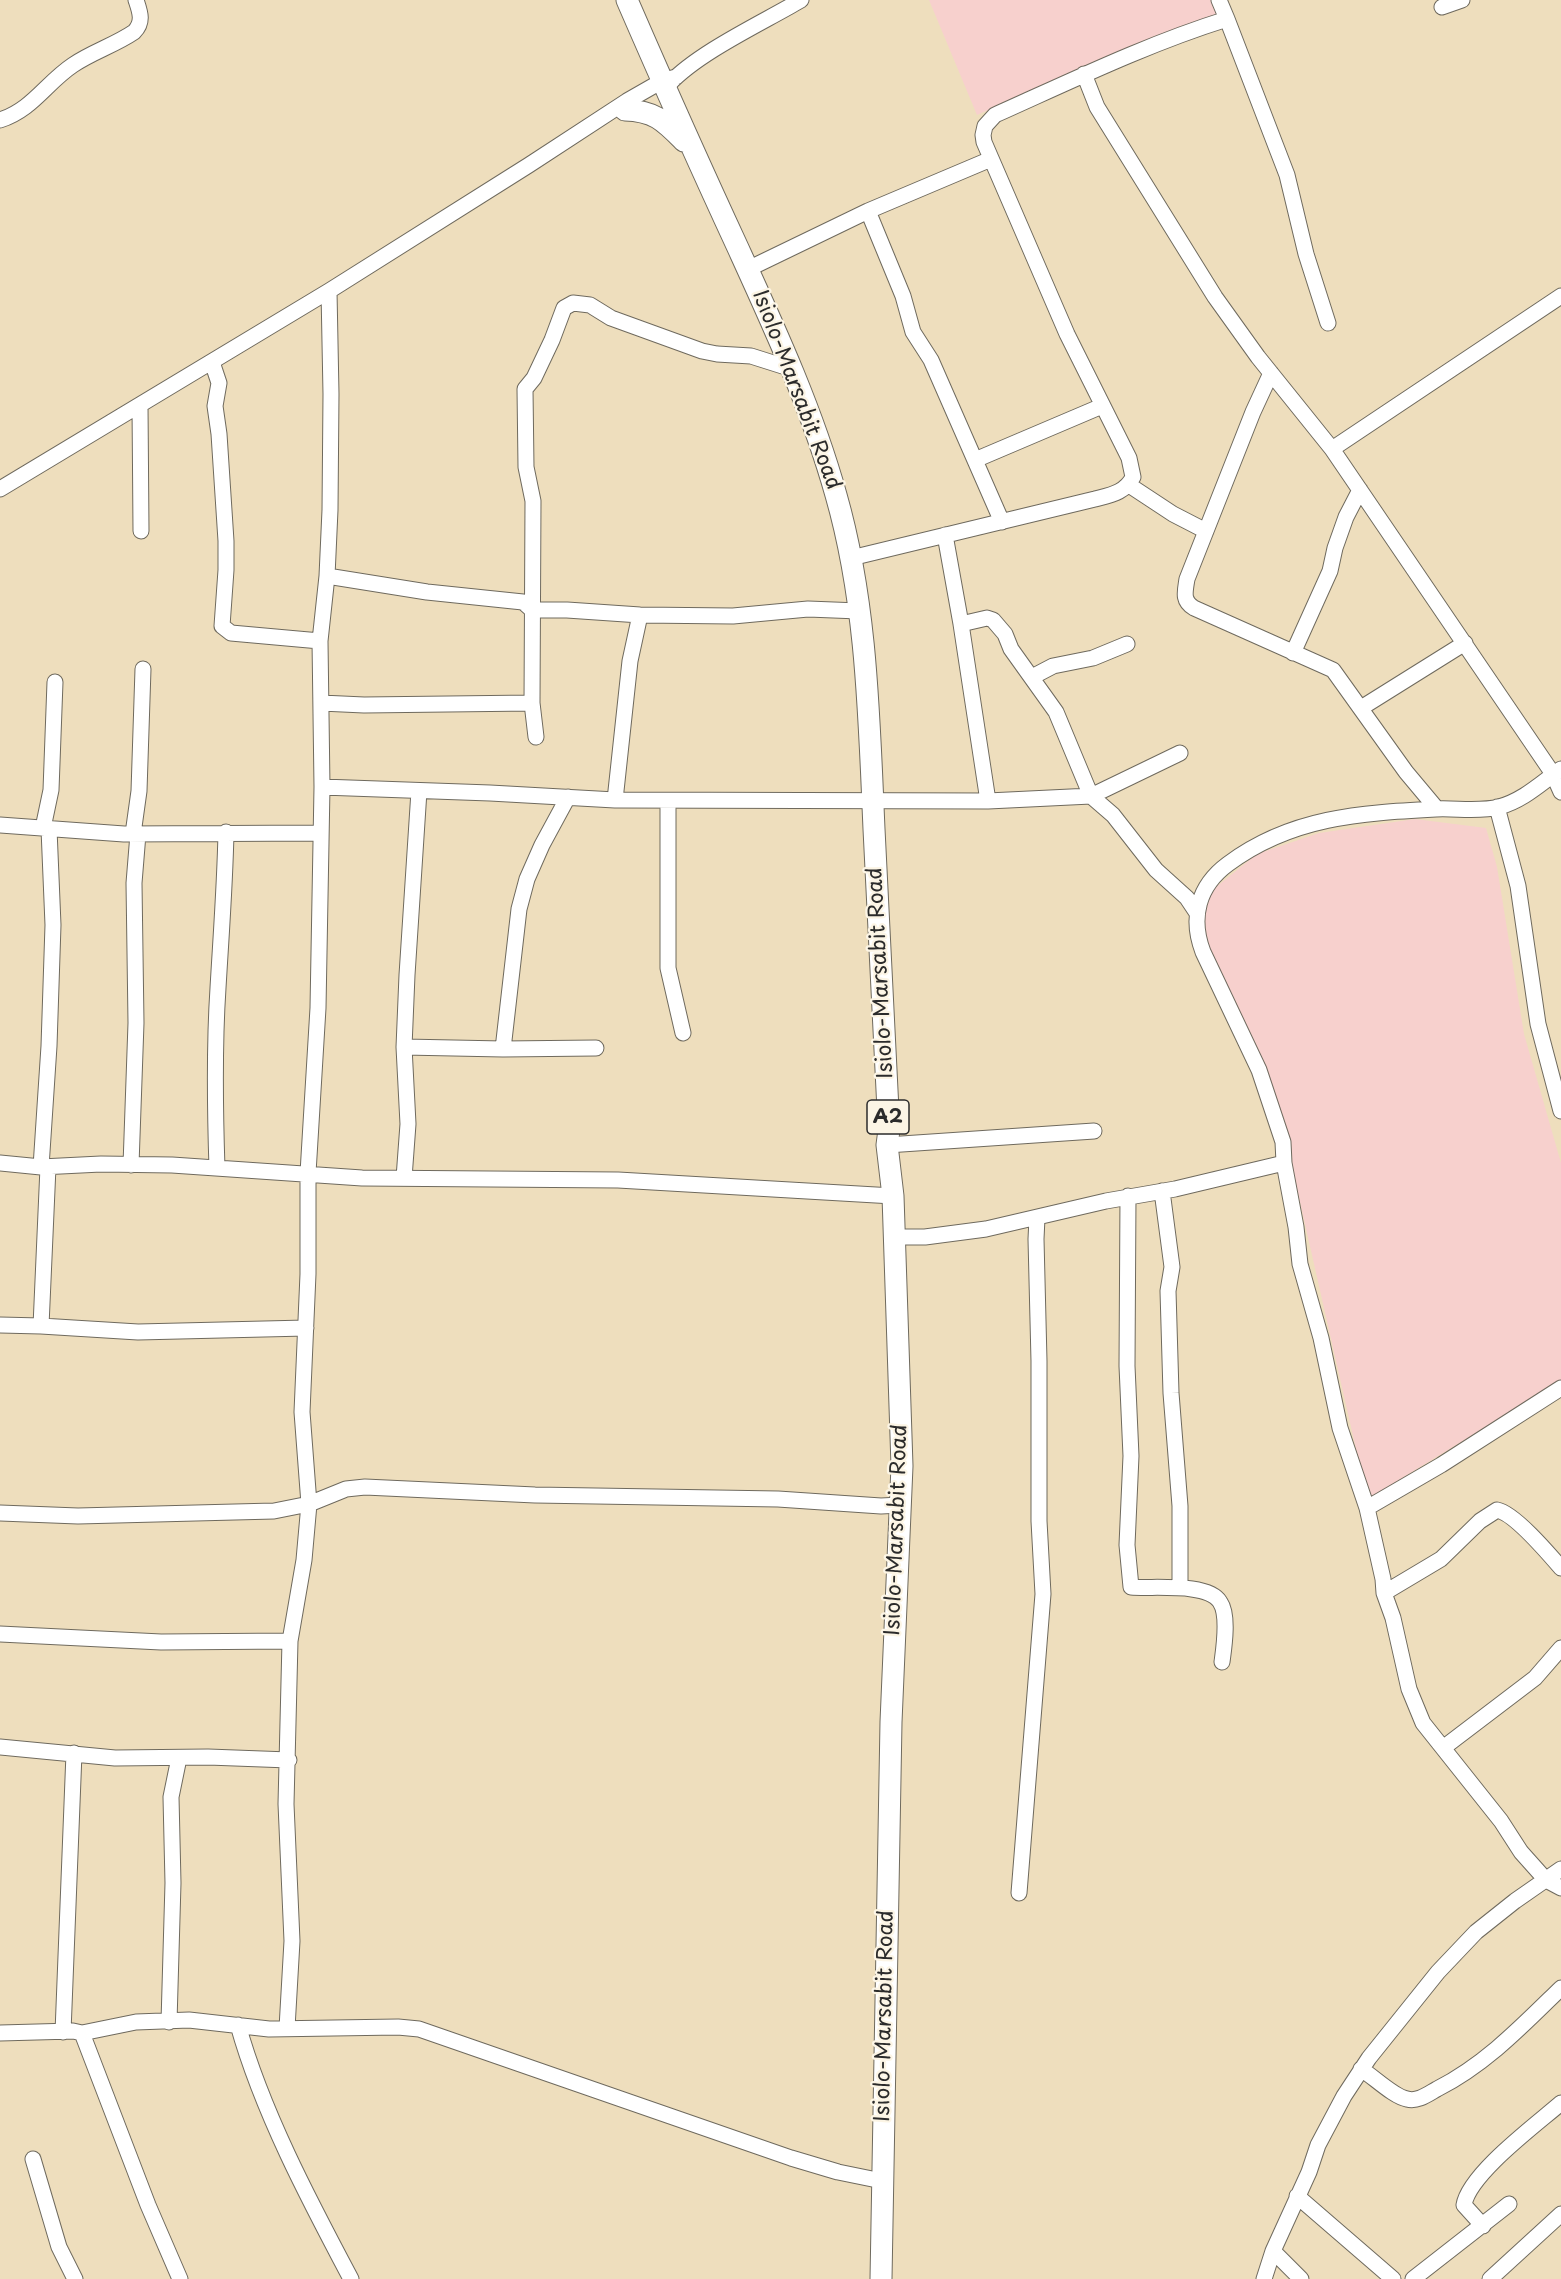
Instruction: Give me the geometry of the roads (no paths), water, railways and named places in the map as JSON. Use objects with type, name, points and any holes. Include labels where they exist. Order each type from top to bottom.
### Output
[{"type":"highway","name":"Isiolo-Marsabit Road","points":[[627,0],[668,82],[693,150],[748,269],[814,425],[834,486],[851,558],[859,611],[871,749],[889,1118],[887,1145],[893,1196],[902,1456],[891,1722],[881,2279]]},
{"type":"highway","points":[[625,110],[642,111],[654,115],[664,121],[693,150]]},
{"type":"street","points":[[0,120],[17,114],[27,107],[73,64],[134,32],[141,23],[136,0]]},
{"type":"street","points":[[603,118],[613,117],[625,110],[722,46],[801,0]]},
{"type":"street","points":[[1219,0],[1253,82],[1287,175],[1309,264],[1328,323]]},
{"type":"street","points":[[1442,8],[1462,0]]},
{"type":"street","points":[[851,558],[1106,496],[1129,486],[1133,477],[1129,458],[1067,334],[983,135],[988,120],[995,115],[1084,74],[1227,18]]},
{"type":"street","points":[[1084,74],[1097,107],[1215,297],[1271,373],[1332,449],[1557,772],[1561,792]]},
{"type":"street","points":[[0,489],[212,363],[603,118],[668,82]]},
{"type":"street","points":[[748,269],[868,211],[992,159]]},
{"type":"street","points":[[868,211],[903,296],[914,332],[931,360],[1002,522]]},
{"type":"street","points":[[286,2028],[292,1941],[286,1804],[289,1760],[290,1641],[304,1560],[309,1504],[302,1412],[306,1328],[308,1173],[318,1008],[322,787],[320,641],[327,576],[331,394],[329,291]]},
{"type":"street","points":[[1332,449],[1561,296]]},
{"type":"street","points":[[536,737],[532,703],[533,501],[526,467],[525,389],[534,378],[549,347],[564,308],[573,303],[584,303],[610,318],[702,351],[751,356],[792,369]]},
{"type":"street","points":[[212,363],[219,383],[215,406],[226,542],[222,626],[231,633],[320,641]]},
{"type":"street","points":[[1271,373],[1253,412],[1187,579],[1185,595],[1187,604],[1253,636],[1333,670],[1406,772],[1437,809]]},
{"type":"street","points":[[140,405],[141,531]]},
{"type":"street","points":[[975,460],[1102,406]]},
{"type":"street","points":[[1129,486],[1173,514],[1206,531]]},
{"type":"street","points":[[1293,653],[1319,599],[1346,517],[1360,490]]},
{"type":"street","points":[[945,535],[988,801]]},
{"type":"street","points":[[327,576],[427,592],[523,602],[532,610],[733,616],[808,609],[859,611]]},
{"type":"street","points":[[615,800],[630,661],[640,615]]},
{"type":"street","points":[[961,624],[987,618],[993,620],[1005,634],[1011,649],[1056,712],[1091,796],[1113,815],[1156,870],[1187,898],[1197,913]]},
{"type":"street","points":[[1361,708],[1465,643]]},
{"type":"street","points":[[1032,677],[1053,666],[1103,656],[1126,644]]},
{"type":"street","points":[[131,1165],[136,1023],[134,883],[143,669]]},
{"type":"street","points":[[41,1326],[53,925],[46,829],[51,790],[56,682]]},
{"type":"street","points":[[321,703],[364,705],[532,703]]},
{"type":"street","points":[[322,787],[615,800],[873,803],[988,801],[1091,796],[1180,753]]},
{"type":"street","points":[[1557,772],[1517,800],[1497,807],[1437,809],[1320,821],[1270,837],[1218,872],[1203,894],[1197,913],[1197,931],[1203,952],[1267,1090],[1283,1142],[1284,1163],[1296,1227],[1300,1264],[1321,1338],[1340,1428],[1367,1508],[1384,1593],[1393,1618],[1409,1689],[1423,1723],[1502,1821],[1521,1851],[1546,1880],[1561,1888]]},
{"type":"street","points":[[404,1178],[408,1124],[404,1047],[406,975],[419,791]]},
{"type":"street","points":[[503,1049],[519,909],[527,879],[568,797]]},
{"type":"street","points":[[668,801],[668,968],[682,1033]]},
{"type":"street","points":[[1497,807],[1512,855],[1518,886],[1539,1032],[1561,1111]]},
{"type":"street","points":[[0,825],[136,834],[321,833]]},
{"type":"street","points":[[217,1168],[215,1113],[217,1012],[225,892],[226,832]]},
{"type":"street","points":[[404,1047],[596,1048]]},
{"type":"street","points":[[887,1145],[1094,1131]]},
{"type":"street","points":[[0,1163],[44,1167],[131,1165],[217,1168],[362,1178],[618,1180],[893,1196]]},
{"type":"street","points":[[894,1237],[925,1237],[986,1229],[1284,1163]]},
{"type":"street","points":[[1162,1191],[1172,1267],[1168,1291],[1171,1393],[1180,1506],[1180,1587]]},
{"type":"street","points":[[1128,1196],[1127,1366],[1131,1456],[1128,1573],[1131,1587],[1180,1587],[1209,1593],[1221,1602],[1225,1637],[1222,1662]]},
{"type":"street","points":[[1019,1893],[1043,1594],[1040,1521],[1037,1218]]},
{"type":"street","points":[[0,1325],[138,1332],[306,1328]]},
{"type":"street","points":[[1367,1508],[1424,1476],[1561,1388]]},
{"type":"street","points":[[0,1514],[78,1516],[254,1512],[309,1504],[346,1489],[365,1487],[535,1495],[778,1499],[881,1506],[900,1504]]},
{"type":"street","points":[[1384,1593],[1441,1559],[1480,1521],[1497,1510],[1503,1511],[1514,1519],[1561,1569]]},
{"type":"street","points":[[0,1634],[161,1642],[290,1641]]},
{"type":"street","points":[[1443,1748],[1535,1678],[1561,1648]]},
{"type":"street","points":[[0,1747],[115,1758],[289,1760]]},
{"type":"street","points":[[63,2032],[74,1753]]},
{"type":"street","points":[[170,2022],[173,1916],[171,1797],[178,1758]]},
{"type":"street","points":[[1264,2279],[1273,2251],[1309,2172],[1318,2145],[1361,2069],[1456,1953],[1495,1916],[1561,1869]]},
{"type":"street","points":[[1361,2069],[1402,2097],[1412,2100],[1421,2098],[1470,2071],[1493,2054],[1561,1988]]},
{"type":"street","points":[[0,2033],[81,2033],[136,2022],[189,2020],[286,2028],[398,2027],[419,2029],[791,2158],[838,2172],[882,2181]]},
{"type":"street","points":[[238,2025],[251,2066],[282,2139],[351,2279]]},
{"type":"street","points":[[81,2033],[148,2205],[180,2279]]},
{"type":"street","points":[[1483,2226],[1464,2205],[1469,2192],[1513,2143],[1561,2103]]},
{"type":"street","points":[[33,2159],[59,2247],[75,2279]]},
{"type":"street","points":[[1298,2196],[1393,2279]]},
{"type":"street","points":[[1413,2279],[1509,2204]]},
{"type":"street","points":[[1490,2279],[1561,2214]]},
{"type":"street","points":[[1273,2251],[1301,2279]]}]
